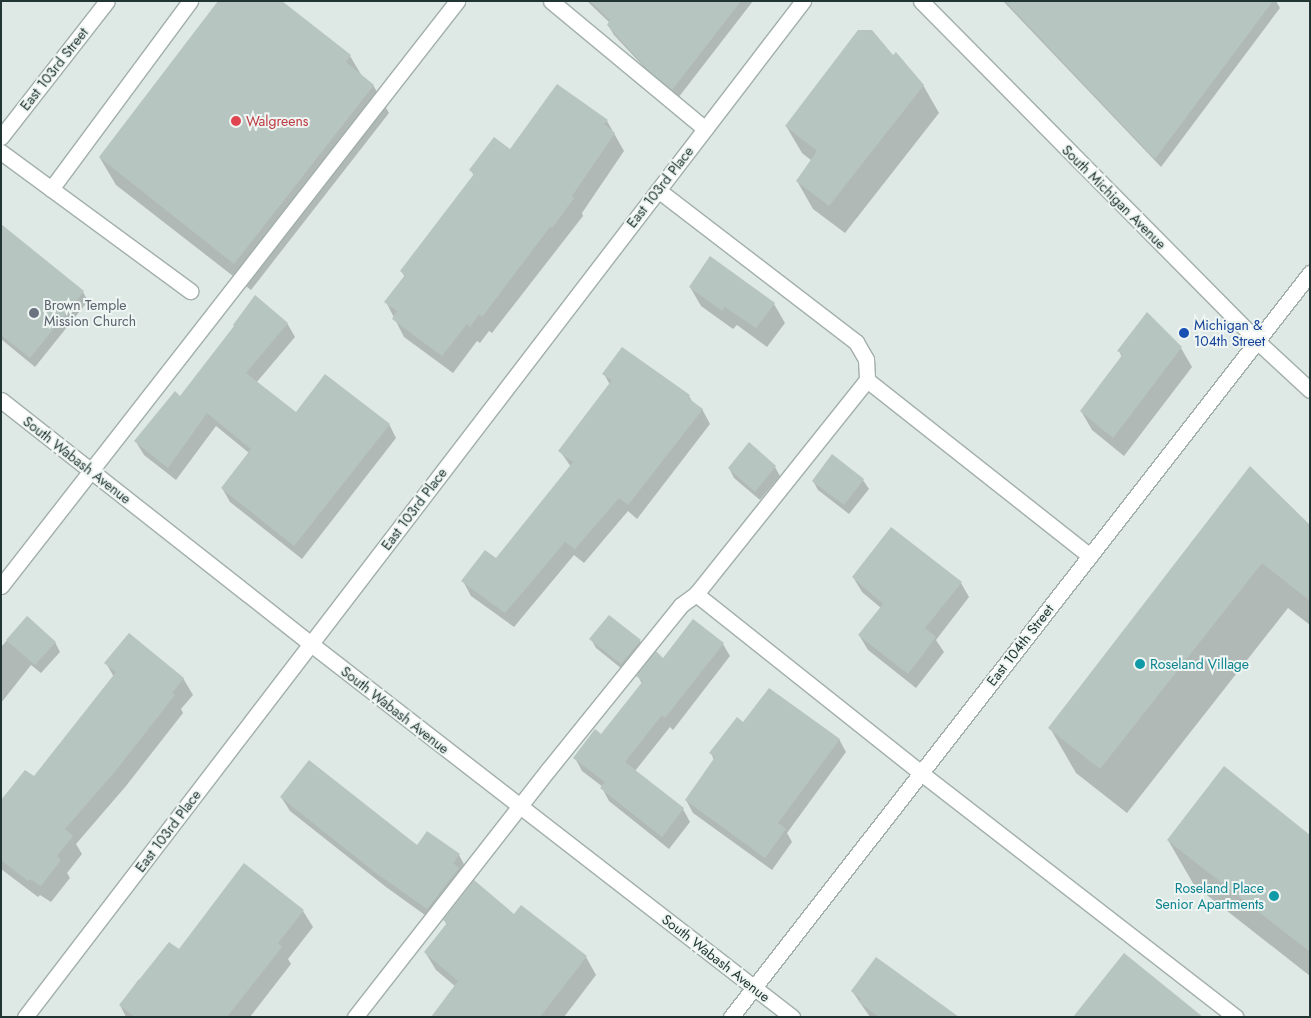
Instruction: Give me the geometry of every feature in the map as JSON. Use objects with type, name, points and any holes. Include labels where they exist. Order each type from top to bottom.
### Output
[{"type":"street","name":"East 103rd Street","points":[[1,137],[107,1]]},
{"type":"street","points":[[51,189],[190,1]]},
{"type":"street","points":[[1,586],[457,1]]},
{"type":"street","points":[[551,1],[705,129]]},
{"type":"street","name":"East 103rd Place","points":[[25,1017],[803,1]]},
{"type":"street","name":"South Michigan Avenue","points":[[922,1],[1257,341],[1310,390]]},
{"type":"street","points":[[1,152],[190,291]]},
{"type":"street","points":[[355,1017],[520,806],[681,605],[696,594],[867,380],[866,359],[856,342],[658,190]]},
{"type":"street","name":"East 104th Street","points":[[731,1017],[1310,273]]},
{"type":"street","points":[[867,380],[1090,556]]},
{"type":"street","name":"South Wabash Avenue","points":[[1,400],[311,644],[792,1017]]},
{"type":"street","points":[[696,594],[920,774],[1236,1017]]},
{"type":"building","name":"Walgreens","points":[[218,1],[282,1],[351,55],[346,62],[374,85],[234,264],[99,157]]},
{"type":"building","points":[[590,1],[741,1],[672,90],[650,72],[607,25],[610,20]]},
{"type":"building","points":[[1005,1],[1273,1],[1155,159]]},
{"type":"building","points":[[858,30],[872,30],[893,55],[896,52],[924,85],[829,206],[796,181],[817,151],[785,126]]},
{"type":"building","points":[[557,84],[608,120],[604,124],[615,133],[572,196],[574,198],[552,228],[550,227],[482,317],[479,314],[470,327],[467,324],[442,356],[392,319],[397,311],[384,302],[405,275],[400,271],[474,174],[469,170],[494,137],[510,149]]},
{"type":"building","name":"Brown Temple Mission Church","points":[[1,224],[84,291],[30,358],[1,335]]},
{"type":"building","points":[[710,256],[775,303],[756,328],[725,307],[722,311],[689,287]]},
{"type":"building","points":[[255,295],[288,323],[246,373],[296,412],[325,374],[390,424],[294,546],[221,488],[251,449],[207,413],[168,468],[134,441],[175,391],[180,396],[234,326]]},
{"type":"building","points":[[1147,312],[1182,347],[1113,438],[1080,411],[1123,354],[1117,351]]},
{"type":"building","points":[[622,347],[690,395],[688,398],[703,409],[628,505],[619,498],[575,549],[565,542],[505,613],[461,581],[485,550],[496,558],[573,462],[558,451],[612,380],[602,374]]},
{"type":"building","points":[[749,442],[776,466],[755,492],[728,468]]},
{"type":"building","points":[[832,454],[864,479],[844,505],[812,481]]},
{"type":"building","name":"Roseland Village","points":[[1250,466],[1310,525],[1310,601],[1262,563],[1100,769],[1048,728]]},
{"type":"building","points":[[891,527],[962,582],[925,628],[936,637],[908,674],[858,635],[883,604],[852,577]]},
{"type":"building","points":[[609,615],[641,640],[621,664],[589,639]]},
{"type":"building","points":[[27,616],[56,642],[35,665],[6,640]]},
{"type":"building","points":[[693,619],[724,643],[665,718],[662,715],[625,762],[684,808],[662,837],[600,788],[605,782],[573,758],[595,729],[601,734],[643,681],[636,676],[656,651],[663,658]]},
{"type":"building","points":[[129,633],[184,678],[172,693],[175,695],[117,769],[65,829],[73,836],[57,856],[61,860],[41,886],[30,879],[28,881],[1,860],[1,800],[25,770],[34,776],[116,672],[104,663]]},
{"type":"building","points":[[769,688],[840,739],[778,823],[786,829],[765,858],[685,800],[715,757],[709,753],[737,717],[743,722]]},
{"type":"building","points":[[309,760],[417,845],[427,831],[460,854],[453,863],[459,868],[427,909],[376,873],[280,797]]},
{"type":"building","name":"Roseland Place Senior Apartments","points":[[1224,766],[1310,835],[1310,952],[1167,840]]},
{"type":"building","points":[[244,863],[304,910],[278,943],[282,947],[227,1017],[135,1017],[119,1005],[169,942],[179,949]]},
{"type":"building","points":[[474,880],[514,914],[521,905],[587,956],[540,1017],[431,1017],[458,981],[424,952],[447,923],[443,920]]},
{"type":"building","points":[[1124,953],[1203,1017],[1073,1017]]},
{"type":"building","points":[[876,957],[959,1017],[879,1017],[859,1002],[861,999],[851,991]]},
{"type":"place","name":"Walgreens","points":[[236,121]]},
{"type":"place","name":"Brown Temple Mission Church","points":[[34,313]]},
{"type":"place","name":"Michigan & 104th Street","points":[[1184,333]]},
{"type":"place","name":"Roseland Village","points":[[1140,664]]},
{"type":"place","name":"Roseland Place Senior Apartments","points":[[1274,896]]}]
